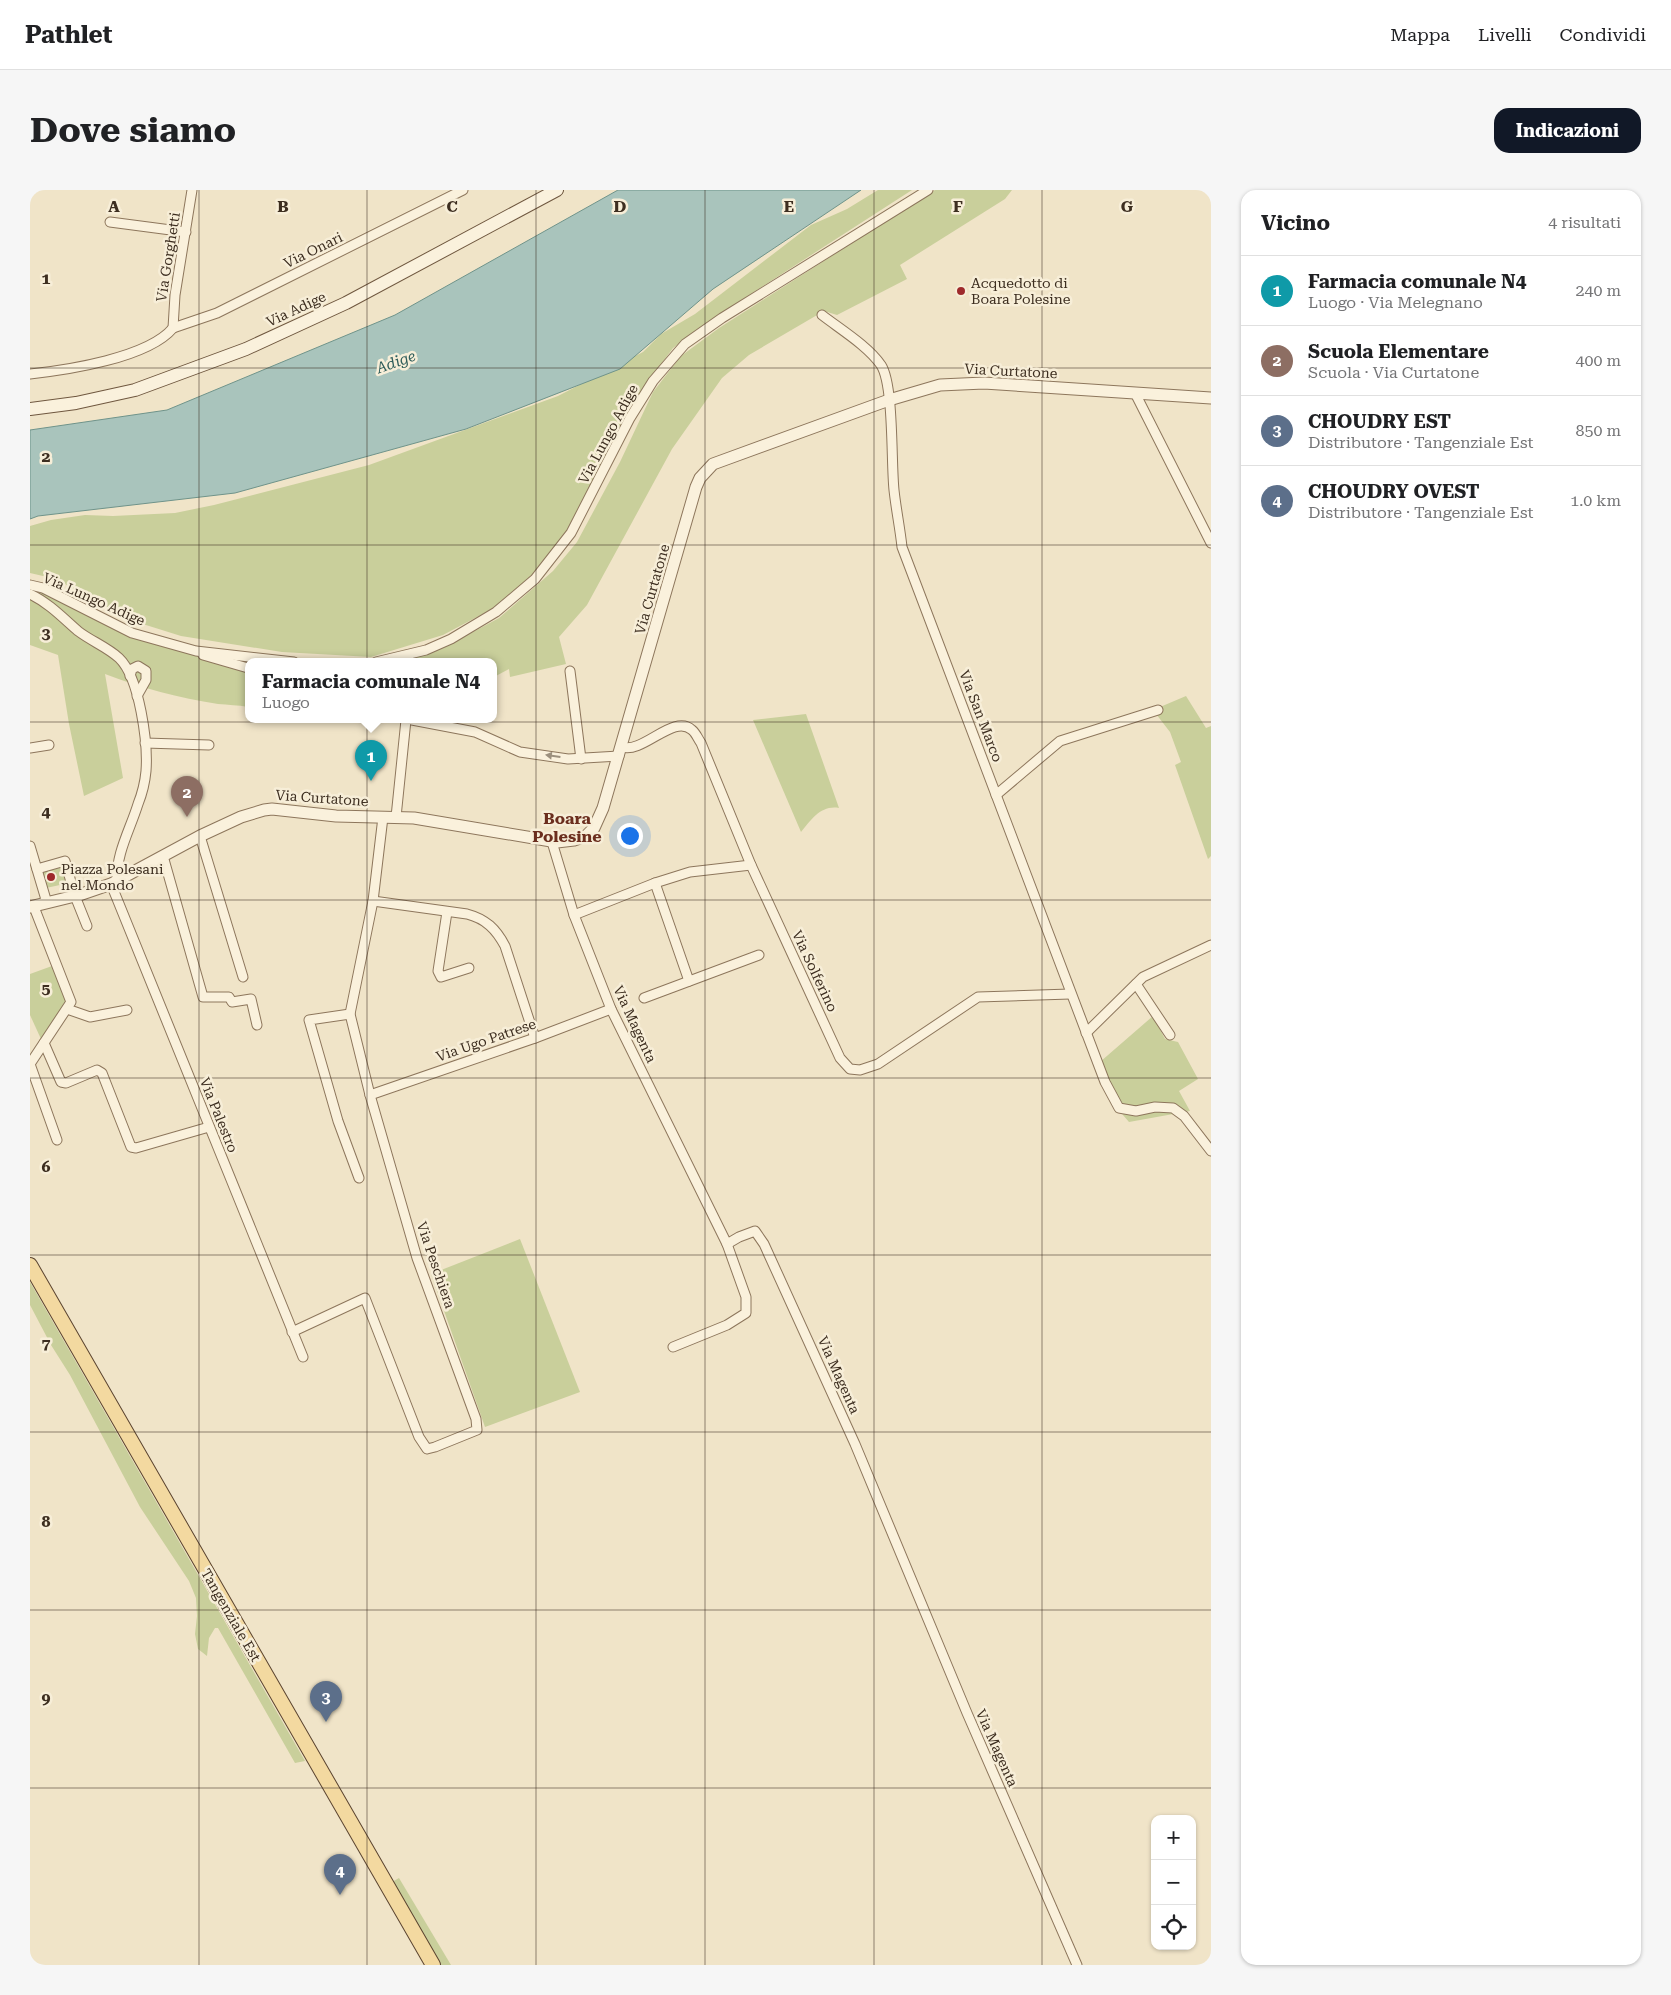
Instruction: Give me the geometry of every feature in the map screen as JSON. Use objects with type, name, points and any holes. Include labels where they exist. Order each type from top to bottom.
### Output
[{"type":"main road","name":"Via Adige","points":[[30,409],[76,403],[135,390],[246,349],[346,302],[557,190]]},
{"type":"main road","name":"Tangenziale Est","points":[[30,1265],[433,1965]]},
{"type":"street","name":"Via Gorghetti","points":[[173,328],[175,295],[192,190]]},
{"type":"street","name":"Via Onari","points":[[30,374],[75,369],[136,351],[161,339],[173,328],[216,313],[463,190]]},
{"type":"street","name":"Via Lungo Adige","points":[[393,658],[426,650],[451,639],[496,612],[535,579],[571,533],[630,418],[653,381],[685,344],[722,318],[928,190]]},
{"type":"street","points":[[110,222],[186,232]]},
{"type":"street","name":"Via San Marco","points":[[822,314],[878,360],[885,374],[889,400],[894,489],[902,547],[1070,994],[1105,1082],[1120,1108],[1136,1111],[1156,1107],[1173,1108],[1184,1116],[1211,1151]]},
{"type":"street","name":"Via Curtatone","points":[[32,907],[75,896],[114,882],[200,836],[241,817],[272,809],[336,816],[396,817],[446,823],[552,842],[574,840],[586,836],[594,828],[603,808],[621,752],[700,478],[713,464],[889,400],[926,388],[962,383],[1211,398]]},
{"type":"street","points":[[1135,394],[1211,543]]},
{"type":"street","name":"Via Lungo Adige","points":[[30,586],[43,588],[132,634],[196,651],[258,658]]},
{"type":"street","points":[[30,594],[58,612],[80,632],[120,659],[130,676],[141,707],[146,771],[139,804],[116,868],[114,882]]},
{"type":"street","points":[[196,651],[210,658],[245,667]]},
{"type":"street","points":[[130,676],[132,669],[138,666],[146,671],[146,680],[137,696]]},
{"type":"street","points":[[570,671],[581,759]]},
{"type":"street","points":[[996,795],[1060,741],[1158,710]]},
{"type":"street","points":[[396,817],[406,723]]},
{"type":"street","points":[[428,723],[475,732],[520,752],[581,759],[621,752]]},
{"type":"street","name":"Via Solferino","points":[[621,752],[670,729],[684,727],[692,730],[701,743],[751,865],[840,1058],[850,1069],[860,1070],[878,1064],[978,997],[1070,994]]},
{"type":"street","points":[[145,743],[210,744]]},
{"type":"street","points":[[30,748],[48,745]]},
{"type":"street","name":"Via Peschiera","points":[[292,1332],[365,1298],[419,1437],[427,1449],[476,1430],[476,1419],[417,1258],[370,1095],[350,1014],[373,900],[383,817]]},
{"type":"street","points":[[200,836],[243,977]]},
{"type":"street","name":"Via Magenta","points":[[552,842],[574,915],[611,1009],[726,1244],[756,1231],[764,1244],[855,1444],[967,1714],[1077,1965]]},
{"type":"street","points":[[30,846],[47,903]]},
{"type":"street","points":[[163,856],[203,997],[229,997],[232,1002],[251,999],[257,1025]]},
{"type":"street","points":[[37,869],[65,861],[75,896],[87,926]]},
{"type":"street","points":[[574,915],[655,883],[690,872],[751,865]]},
{"type":"street","name":"Via Palestro","points":[[114,882],[209,1127],[303,1357]]},
{"type":"street","points":[[655,883],[689,981]]},
{"type":"street","points":[[373,900],[477,917],[491,925],[505,946],[535,1038]]},
{"type":"street","points":[[32,907],[72,1002],[30,1064],[57,1140]]},
{"type":"street","points":[[447,912],[438,971],[441,977],[469,968]]},
{"type":"street","points":[[1086,1033],[1143,977],[1211,945]]},
{"type":"street","points":[[644,998],[759,955]]},
{"type":"street","points":[[1136,984],[1170,1035]]},
{"type":"street","points":[[67,1009],[90,1018],[127,1010]]},
{"type":"street","name":"Via Ugo Patrese","points":[[370,1095],[535,1038],[611,1009]]},
{"type":"street","points":[[350,1014],[309,1020],[338,1121],[359,1178]]},
{"type":"street","points":[[44,1044],[61,1082],[66,1083],[97,1070],[102,1073],[131,1147],[136,1148],[209,1127]]},
{"type":"street","points":[[673,1346],[727,1324],[746,1313],[746,1297],[726,1244]]},
{"type":"green space","points":[[878,190],[912,190],[712,319],[673,348],[644,387],[610,457],[568,536],[545,564],[492,609],[443,635],[371,657],[282,652],[181,636],[130,620],[56,579],[30,573],[30,526],[51,520],[85,515],[113,516],[175,513],[214,505],[369,465],[558,396],[643,352],[661,334],[695,314],[811,225],[847,209]]},
{"type":"green space","points":[[935,190],[1012,190],[1005,199],[900,265],[907,279],[837,315],[824,311],[749,355],[722,378],[672,449],[587,605],[559,637],[566,664],[510,677],[509,669],[497,675],[497,658],[405,658],[447,646],[499,618],[553,571],[577,542],[620,462],[653,392],[681,356],[719,328]]},
{"type":"green space","points":[[30,584],[126,631],[179,647],[249,658],[245,658],[245,706],[218,704],[175,696],[105,674],[123,778],[84,796],[69,724],[58,655],[30,645]]},
{"type":"green space","points":[[1186,696],[1206,728],[1211,726],[1211,856],[1208,859],[1175,765],[1181,762],[1170,732],[1153,710]]},
{"type":"green space","points":[[806,714],[839,808],[827,809],[817,814],[801,832],[753,720]]},
{"type":"green space","points":[[64,867],[69,883],[46,888],[42,872]]},
{"type":"green space","points":[[52,966],[67,999],[41,1039],[30,1015],[30,974]]},
{"type":"green space","points":[[1153,1016],[1165,1039],[1178,1042],[1198,1079],[1179,1091],[1190,1111],[1129,1122],[1117,1108],[1100,1062]]},
{"type":"green space","points":[[520,1239],[580,1392],[485,1427],[431,1274]]},
{"type":"green space","points":[[30,1282],[305,1761],[295,1763],[218,1628],[215,1628],[209,1638],[207,1656],[198,1649],[195,1634],[196,1598],[189,1581],[140,1507],[70,1375],[51,1345],[30,1305]]},
{"type":"green space","points":[[399,1878],[451,1965],[440,1965],[392,1882]]},
{"type":"water","name":"Adige","points":[[618,190],[861,190],[713,289],[620,369],[466,429],[235,493],[38,516],[30,519],[30,430],[167,410],[395,315]]},
{"type":"place","name":"Acquedotto di Boara Polesine","points":[[961,291]]},
{"type":"place","name":"Farmacia comunale N4","points":[[371,781]]},
{"type":"place","name":"Scuola Elementare","points":[[187,817]]},
{"type":"place","name":"Piazza Polesani nel Mondo","points":[[51,877]]},
{"type":"place","name":"CHOUDRY EST","points":[[326,1722]]},
{"type":"place","name":"CHOUDRY OVEST","points":[[340,1895]]},
{"type":"district","name":"Boara Polesine","points":[[567,827]]}]
